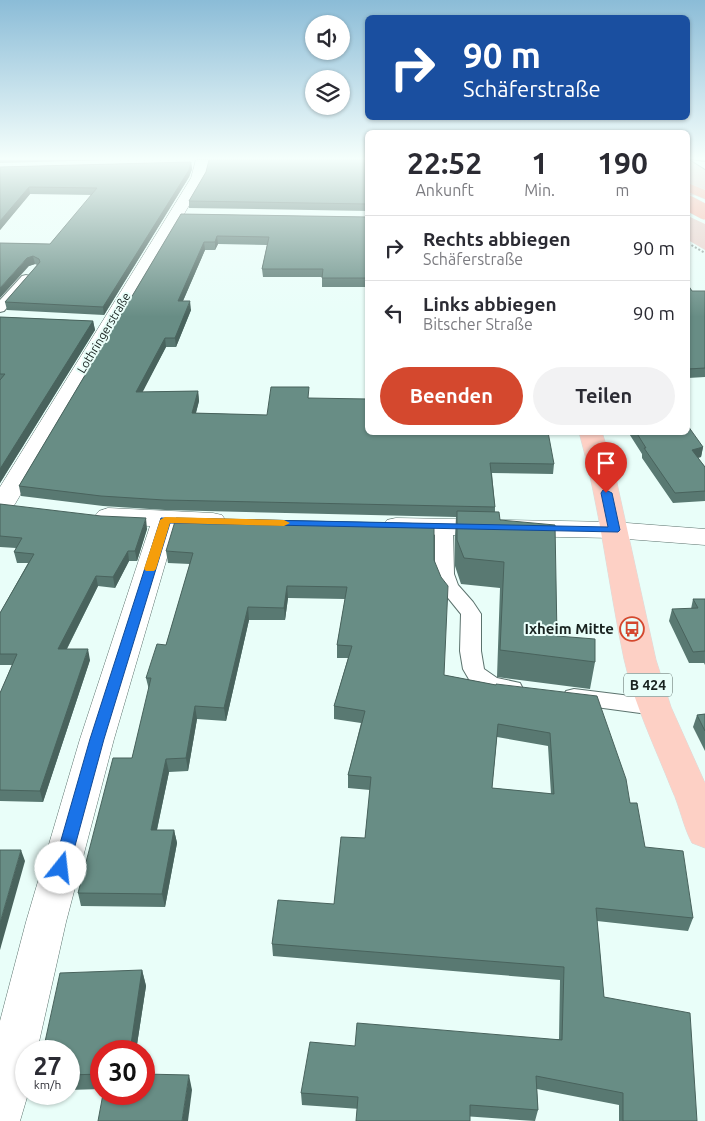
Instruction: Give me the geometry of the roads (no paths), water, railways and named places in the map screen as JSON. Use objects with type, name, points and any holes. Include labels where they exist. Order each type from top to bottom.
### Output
[{"type":"main road","name":"B 424","points":[[591,435],[603,474],[632,629],[655,707],[698,808],[705,832]]},
{"type":"street","name":"Lothringerstraße","points":[[1,504],[110,323],[185,212]]},
{"type":"street","points":[[90,322],[110,323]]},
{"type":"street","points":[[1,504],[29,508]]},
{"type":"street","points":[[85,514],[165,520],[235,522]]},
{"type":"street","points":[[0,1112],[46,922],[94,748],[165,520]]},
{"type":"street","points":[[374,525],[614,530],[705,537]]},
{"type":"lane","points":[[3,315],[34,269]]},
{"type":"lane","points":[[444,527],[444,574],[450,587],[467,607],[472,618],[471,657],[476,673],[490,686],[529,691]]},
{"type":"lane","points":[[558,694],[655,707]]},
{"type":"place","name":"Ixheim Mitte","points":[[632,629]]}]
